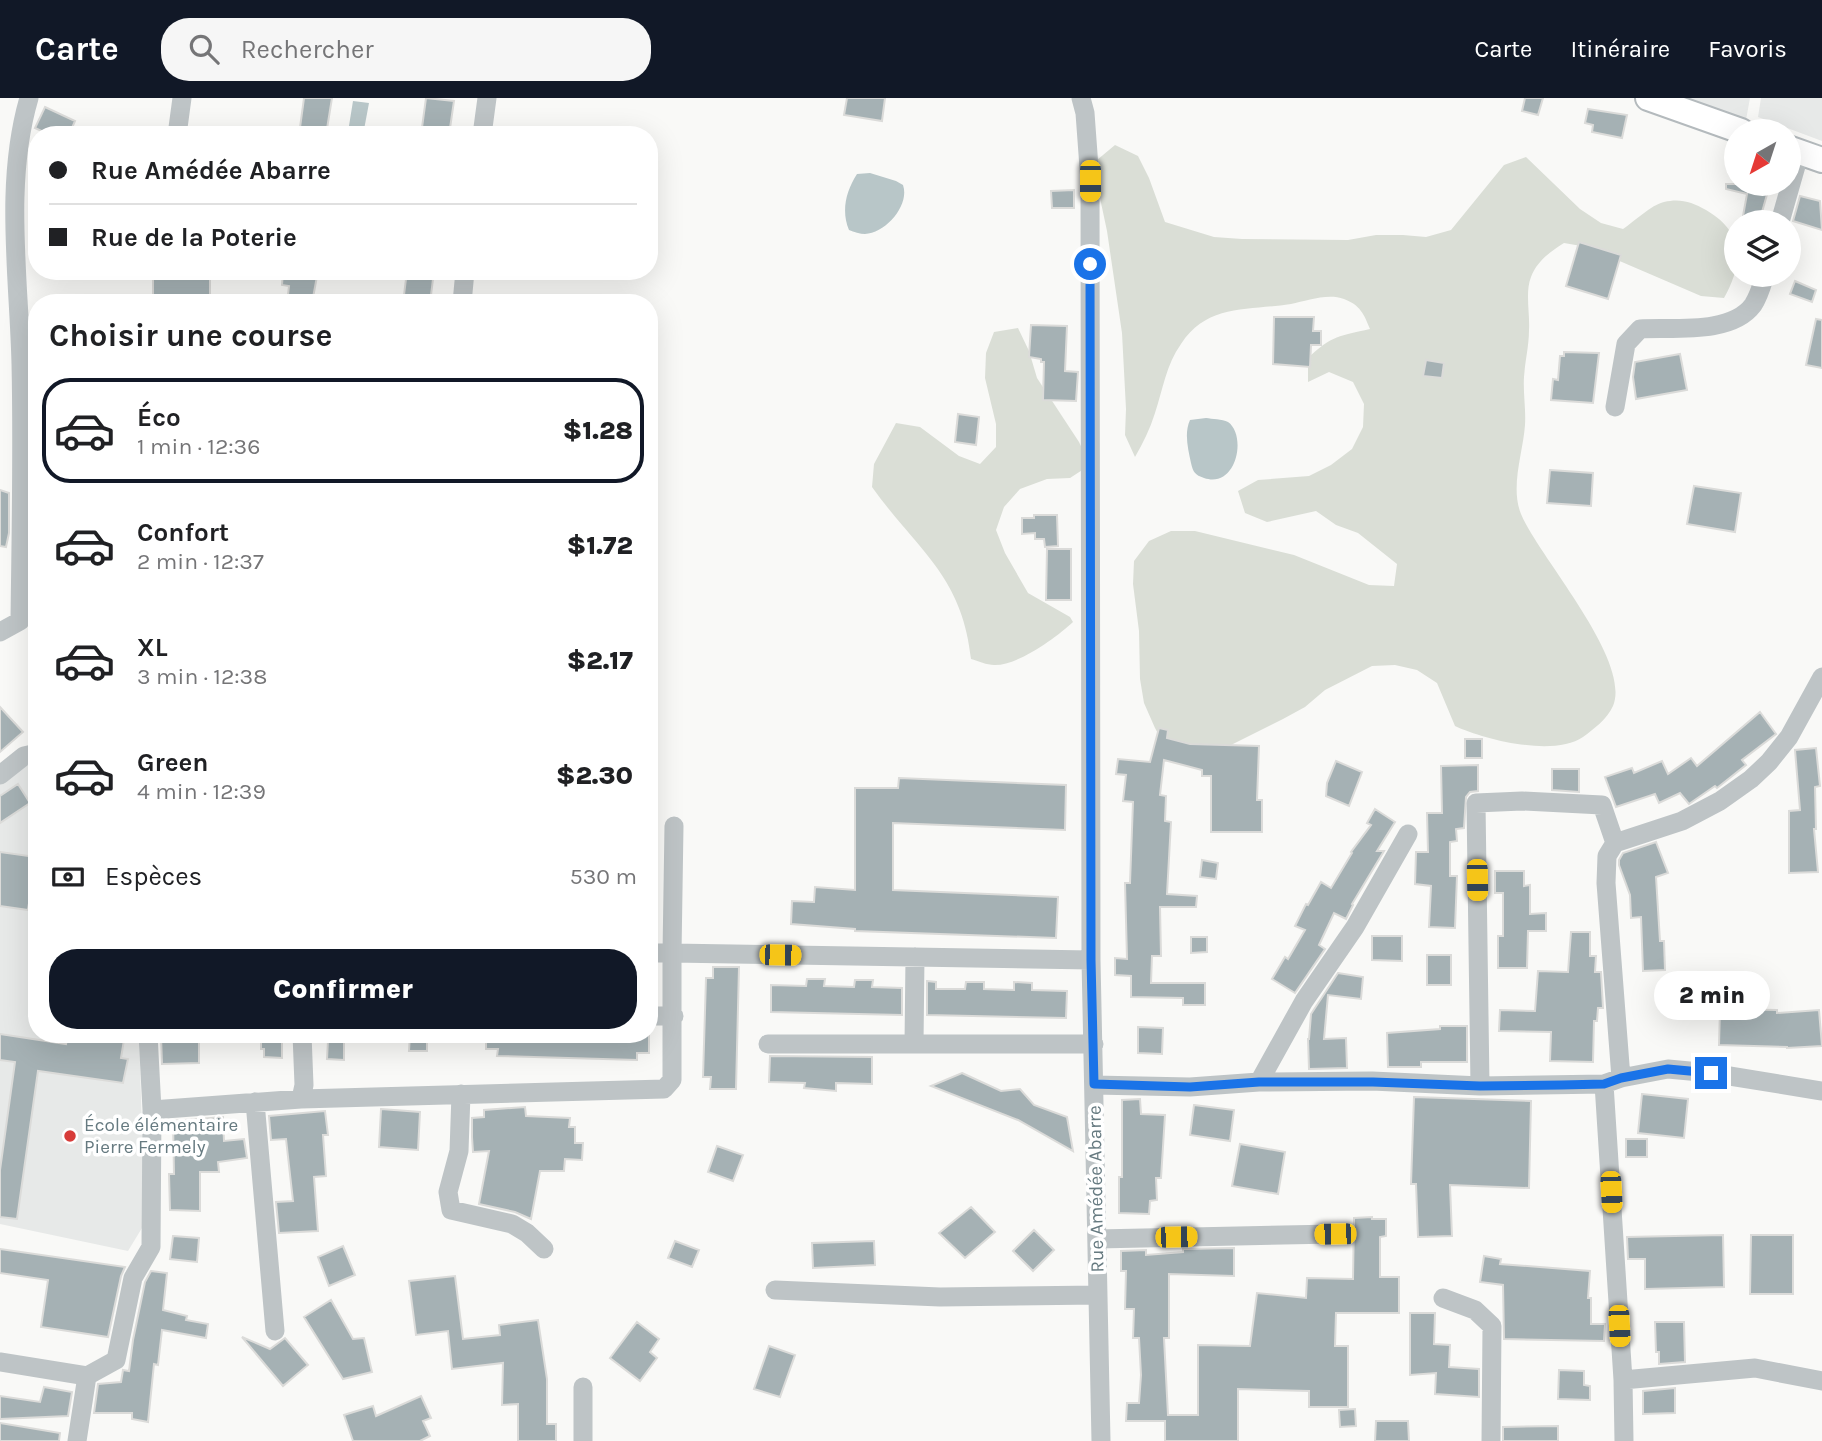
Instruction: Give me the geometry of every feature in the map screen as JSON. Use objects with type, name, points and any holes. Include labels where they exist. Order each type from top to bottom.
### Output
[{"type":"main road","points":[[1648,98],[1724,125]]},
{"type":"street","points":[[0,632],[20,621],[22,422],[15,223],[8,185],[29,98]]},
{"type":"street","points":[[178,126],[182,98]]},
{"type":"street","points":[[483,126],[487,98]]},
{"type":"street","name":"Rue Amédée Abarre","points":[[1081,98],[1085,113],[1090,181],[1091,960],[1101,1441]]},
{"type":"street","points":[[1784,210],[1803,153]]},
{"type":"street","points":[[1615,407],[1626,344],[1640,329],[1705,328],[1740,317],[1751,307],[1761,287]]},
{"type":"street","points":[[1624,1441],[1607,856],[1615,843],[1682,821],[1751,779],[1789,737],[1822,677]]},
{"type":"street","points":[[0,775],[28,755]]},
{"type":"street","points":[[1480,1086],[1476,803],[1521,801],[1602,805],[1615,843]]},
{"type":"street","points":[[152,1110],[301,1099],[664,1089],[672,1080],[674,826]]},
{"type":"street","points":[[1259,1082],[1304,1001],[1355,927],[1408,834]]},
{"type":"street","points":[[658,953],[1091,960]]},
{"type":"street","points":[[914,1044],[915,957]]},
{"type":"street","points":[[658,1016],[674,1016]]},
{"type":"street","points":[[0,1362],[87,1376],[116,1360],[133,1278],[151,1247],[152,1110],[148,1043]]},
{"type":"street","points":[[301,1099],[304,1085],[302,1043]]},
{"type":"street","points":[[768,1044],[1094,1044]]},
{"type":"street","points":[[1094,1084],[1190,1087],[1259,1082],[1373,1082],[1480,1086],[1612,1081],[1668,1069],[1711,1073],[1822,1091]]},
{"type":"street","points":[[461,1094],[459,1151],[448,1192],[452,1210],[512,1224],[527,1233],[544,1249]]},
{"type":"street","points":[[255,1102],[275,1331]]},
{"type":"street","points":[[1097,1238],[1335,1234]]},
{"type":"street","points":[[775,1290],[940,1297],[1098,1295]]},
{"type":"street","points":[[1443,1297],[1475,1310],[1492,1326],[1491,1441]]},
{"type":"street","points":[[1623,1380],[1755,1368],[1822,1381]]},
{"type":"street","points":[[77,1441],[87,1376]]},
{"type":"street","points":[[583,1387],[583,1441]]},
{"type":"shaded area","points":[[1647,98],[1750,98],[1746,119],[1724,119],[1724,124]]},
{"type":"shaded area","points":[[1761,98],[1822,98],[1822,141],[1801,133],[1801,119],[1758,117]]},
{"type":"shaded area","points":[[353,101],[369,103],[365,126],[349,126]]},
{"type":"shaded area","points":[[1115,145],[1138,156],[1165,222],[1214,237],[1348,240],[1376,235],[1426,237],[1451,230],[1504,165],[1526,157],[1580,209],[1601,223],[1623,229],[1654,206],[1675,200],[1701,207],[1724,224],[1724,287],[1730,287],[1724,298],[1701,296],[1587,247],[1564,243],[1540,262],[1529,283],[1529,336],[1524,383],[1525,425],[1517,481],[1518,504],[1531,533],[1581,609],[1609,663],[1615,686],[1613,706],[1591,731],[1570,743],[1555,746],[1519,744],[1484,736],[1455,726],[1437,683],[1417,670],[1395,665],[1372,666],[1325,690],[1305,707],[1213,754],[1169,754],[1144,703],[1140,679],[1139,631],[1133,584],[1134,561],[1149,541],[1171,531],[1195,531],[1294,555],[1369,585],[1394,586],[1397,564],[1358,533],[1336,525],[1316,511],[1267,522],[1245,513],[1238,491],[1258,480],[1309,476],[1331,465],[1352,449],[1363,427],[1364,404],[1353,382],[1329,372],[1308,382],[1308,358],[1337,337],[1370,329],[1361,311],[1354,304],[1337,297],[1230,311],[1204,321],[1192,331],[1176,352],[1151,425],[1135,457],[1125,435],[1122,333],[1097,184],[1097,160]]},
{"type":"shaded area","points":[[870,173],[903,185],[903,201],[894,217],[881,229],[861,234],[849,230],[845,216],[846,201],[857,174]]},
{"type":"shaded area","points":[[1018,328],[1029,351],[1037,378],[1079,442],[1090,465],[1070,478],[1047,479],[1020,489],[1004,507],[996,530],[1005,553],[1028,593],[1070,617],[1073,622],[1057,636],[1025,656],[1003,664],[991,665],[971,659],[966,630],[948,584],[872,487],[874,464],[896,423],[920,427],[959,456],[980,464],[996,447],[996,424],[985,378],[986,353],[994,332]]},
{"type":"shaded area","points":[[1206,418],[1228,422],[1237,438],[1236,459],[1231,469],[1224,476],[1215,479],[1204,478],[1195,473],[1188,447],[1187,430],[1190,420]]},
{"type":"shaded area","points":[[28,765],[28,1043],[139,1043],[145,1223],[128,1251],[0,1224],[0,783]]},
{"type":"building","points":[[304,98],[332,98],[327,126],[300,126]]},
{"type":"building","points":[[426,98],[454,101],[450,126],[422,126]]},
{"type":"building","points":[[847,98],[885,98],[882,121],[844,115]]},
{"type":"building","points":[[1525,98],[1543,98],[1538,115],[1522,111]]},
{"type":"building","points":[[45,107],[75,121],[73,126],[36,126]]},
{"type":"building","points":[[1588,109],[1627,115],[1622,138],[1592,132],[1593,125],[1585,123]]},
{"type":"building","points":[[1074,190],[1074,208],[1052,208],[1051,191]]},
{"type":"building","points":[[1747,196],[1767,196],[1763,210],[1744,210]]},
{"type":"building","points":[[1800,196],[1820,201],[1822,230],[1801,223],[1801,210],[1796,210]]},
{"type":"building","points":[[1579,242],[1621,255],[1608,299],[1566,286]]},
{"type":"building","points":[[153,280],[210,280],[210,294],[153,294]]},
{"type":"building","points":[[282,280],[316,280],[314,294],[288,294],[289,286],[282,285]]},
{"type":"building","points":[[406,280],[433,280],[431,294],[404,294]]},
{"type":"building","points":[[1801,284],[1816,290],[1812,302],[1790,294],[1793,287],[1801,287]]},
{"type":"building","points":[[1274,317],[1314,317],[1313,331],[1321,331],[1321,345],[1311,345],[1310,367],[1273,364]]},
{"type":"building","points":[[1816,319],[1822,320],[1822,368],[1806,365]]},
{"type":"building","points":[[1031,325],[1067,326],[1065,371],[1078,372],[1076,401],[1043,400],[1044,362],[1029,357]]},
{"type":"building","points":[[1564,352],[1599,353],[1593,403],[1551,400],[1553,379],[1558,380],[1560,356],[1564,356]]},
{"type":"building","points":[[1680,354],[1687,390],[1636,399],[1633,377],[1635,362]]},
{"type":"building","points":[[1426,360],[1444,363],[1442,378],[1423,376]]},
{"type":"building","points":[[958,414],[979,417],[976,445],[955,442]]},
{"type":"building","points":[[1550,470],[1593,473],[1591,506],[1547,503]]},
{"type":"building","points":[[1694,486],[1741,493],[1735,532],[1687,524]]},
{"type":"building","points":[[0,490],[9,493],[9,533],[6,547],[0,546]]},
{"type":"building","points":[[1034,515],[1057,515],[1058,546],[1045,547],[1044,539],[1035,539],[1035,533],[1022,534],[1022,518],[1034,518]]},
{"type":"building","points":[[1047,549],[1071,549],[1071,600],[1046,600]]},
{"type":"building","points":[[0,707],[23,732],[0,752]]},
{"type":"building","points":[[1760,712],[1776,734],[1742,760],[1746,765],[1717,788],[1715,786],[1689,804],[1680,793],[1659,803],[1655,794],[1616,807],[1605,777],[1632,768],[1634,773],[1662,761],[1668,774],[1691,758],[1697,766]]},
{"type":"building","points":[[1159,728],[1168,730],[1167,738],[1190,744],[1259,746],[1257,800],[1262,800],[1262,832],[1211,832],[1211,776],[1202,776],[1202,770],[1164,760],[1160,795],[1166,796],[1165,821],[1171,822],[1167,894],[1197,896],[1196,907],[1160,907],[1161,956],[1152,956],[1151,983],[1205,983],[1205,1005],[1183,1005],[1183,998],[1131,997],[1131,976],[1115,975],[1115,958],[1127,959],[1125,883],[1130,883],[1133,802],[1123,801],[1126,775],[1116,774],[1118,759],[1150,762]]},
{"type":"building","points":[[1465,739],[1482,739],[1482,758],[1465,758]]},
{"type":"building","points":[[1816,748],[1820,786],[1815,787],[1814,829],[1818,872],[1789,873],[1789,811],[1800,810],[1795,750]]},
{"type":"building","points":[[1336,761],[1362,772],[1349,806],[1326,796],[1327,783]]},
{"type":"building","points":[[1478,765],[1478,791],[1470,792],[1466,797],[1464,828],[1456,829],[1457,841],[1450,842],[1450,876],[1457,876],[1455,928],[1429,927],[1431,886],[1415,884],[1416,852],[1428,852],[1427,813],[1442,813],[1441,766]]},
{"type":"building","points":[[1552,769],[1579,769],[1579,792],[1552,790]]},
{"type":"building","points":[[899,778],[1066,785],[1065,830],[893,823],[893,890],[1058,897],[1056,938],[855,931],[791,924],[792,901],[814,902],[815,887],[855,890],[855,788],[898,788]]},
{"type":"building","points":[[18,784],[28,804],[0,823],[0,796]]},
{"type":"building","points":[[1375,809],[1395,822],[1377,851],[1384,851],[1346,919],[1334,913],[1319,945],[1325,949],[1295,993],[1272,979],[1305,930],[1295,926],[1321,882],[1331,888],[1351,852],[1371,825],[1367,823]]},
{"type":"building","points":[[1656,842],[1668,873],[1656,877],[1660,941],[1664,941],[1665,970],[1643,971],[1641,917],[1631,918],[1630,895],[1619,860],[1623,853]]},
{"type":"building","points":[[0,852],[28,856],[28,910],[0,906]]},
{"type":"building","points":[[1202,860],[1218,863],[1216,879],[1200,877]]},
{"type":"building","points":[[1495,871],[1524,871],[1524,886],[1530,885],[1530,914],[1546,913],[1546,931],[1528,931],[1527,968],[1498,968],[1498,936],[1503,936],[1503,893],[1495,893]]},
{"type":"building","points":[[1571,932],[1590,932],[1590,956],[1596,956],[1595,972],[1601,972],[1603,1008],[1598,1008],[1597,1021],[1594,1021],[1593,1062],[1550,1061],[1551,1032],[1499,1031],[1500,1010],[1535,1011],[1538,971],[1568,972]]},
{"type":"building","points":[[1372,936],[1402,936],[1402,961],[1372,960]]},
{"type":"building","points":[[1191,937],[1207,937],[1207,952],[1191,953]]},
{"type":"building","points":[[1427,955],[1451,955],[1451,985],[1427,985]]},
{"type":"building","points":[[713,967],[739,967],[736,1089],[710,1089],[711,1077],[703,1077],[706,978],[713,978]]},
{"type":"building","points":[[1338,973],[1363,977],[1361,999],[1328,995],[1324,1039],[1346,1038],[1347,1068],[1309,1069],[1311,1014]]},
{"type":"building","points":[[807,979],[825,979],[824,986],[854,987],[855,980],[873,980],[872,987],[902,988],[902,1015],[771,1012],[771,985],[806,986]]},
{"type":"building","points":[[927,981],[936,982],[936,989],[965,989],[966,982],[984,982],[984,989],[1014,990],[1014,982],[1032,983],[1032,990],[1067,991],[1066,1018],[927,1015]]},
{"type":"building","points":[[1720,1009],[1777,1010],[1777,1013],[1819,1010],[1822,1046],[1787,1048],[1719,1045]]},
{"type":"building","points":[[1440,1026],[1467,1026],[1467,1062],[1421,1062],[1421,1067],[1388,1067],[1387,1033],[1440,1029]]},
{"type":"building","points":[[1138,1027],[1163,1028],[1162,1054],[1138,1053]]},
{"type":"building","points":[[0,1034],[28,1038],[28,1043],[124,1043],[121,1058],[128,1059],[123,1083],[38,1071],[17,1219],[0,1217],[0,1170],[15,1062],[0,1060]]},
{"type":"building","points":[[161,1043],[199,1043],[199,1063],[162,1064]]},
{"type":"building","points":[[261,1043],[282,1043],[282,1058],[264,1057],[264,1049],[261,1049]]},
{"type":"building","points":[[328,1043],[344,1043],[344,1060],[327,1059]]},
{"type":"building","points":[[409,1043],[427,1043],[427,1051],[409,1051]]},
{"type":"building","points":[[486,1043],[649,1043],[649,1053],[637,1053],[637,1060],[497,1056],[498,1049],[486,1049]]},
{"type":"building","points":[[770,1056],[872,1057],[872,1084],[836,1083],[836,1091],[804,1088],[805,1083],[769,1082]]},
{"type":"building","points":[[962,1073],[1001,1091],[1020,1089],[1034,1105],[1067,1117],[1073,1151],[1018,1120],[931,1086]]},
{"type":"building","points":[[1642,1094],[1688,1099],[1684,1138],[1638,1133]]},
{"type":"building","points":[[1414,1097],[1531,1101],[1529,1188],[1450,1185],[1452,1236],[1418,1237],[1416,1184],[1411,1184]]},
{"type":"building","points":[[1140,1099],[1141,1114],[1165,1115],[1161,1178],[1156,1178],[1157,1200],[1150,1201],[1149,1214],[1119,1213],[1122,1100]]},
{"type":"building","points":[[1194,1105],[1234,1110],[1230,1141],[1190,1135]]},
{"type":"building","points":[[525,1107],[526,1116],[570,1118],[569,1127],[575,1127],[575,1143],[583,1143],[582,1160],[565,1159],[564,1171],[540,1171],[531,1219],[515,1212],[479,1204],[489,1151],[473,1152],[472,1137],[472,1118],[484,1117],[484,1110]]},
{"type":"building","points":[[381,1109],[420,1112],[418,1150],[379,1147]]},
{"type":"building","points":[[325,1111],[328,1135],[323,1135],[326,1176],[314,1177],[318,1231],[279,1233],[276,1202],[293,1201],[286,1139],[271,1140],[269,1116]]},
{"type":"building","points":[[223,1117],[224,1141],[244,1139],[247,1158],[218,1162],[219,1172],[200,1172],[200,1211],[170,1210],[169,1174],[174,1174],[173,1121]]},
{"type":"building","points":[[1626,1139],[1647,1139],[1647,1157],[1626,1157]]},
{"type":"building","points":[[1240,1144],[1285,1152],[1278,1194],[1232,1186]]},
{"type":"building","points":[[717,1146],[743,1155],[733,1181],[708,1172]]},
{"type":"building","points":[[971,1207],[995,1232],[965,1258],[939,1233]]},
{"type":"building","points":[[1354,1218],[1386,1219],[1386,1236],[1380,1237],[1380,1277],[1399,1277],[1399,1313],[1336,1313],[1335,1346],[1348,1346],[1348,1407],[1309,1407],[1309,1391],[1238,1389],[1238,1441],[1165,1441],[1165,1421],[1126,1421],[1127,1403],[1139,1403],[1141,1375],[1139,1338],[1133,1338],[1134,1309],[1125,1309],[1126,1271],[1121,1271],[1121,1251],[1146,1250],[1146,1255],[1183,1252],[1183,1249],[1234,1248],[1234,1276],[1169,1274],[1169,1338],[1164,1338],[1168,1415],[1198,1415],[1198,1345],[1250,1346],[1257,1293],[1306,1298],[1307,1278],[1353,1279]]},
{"type":"building","points":[[1034,1230],[1054,1250],[1033,1271],[1013,1251]]},
{"type":"building","points":[[1723,1235],[1724,1287],[1645,1289],[1645,1259],[1628,1259],[1627,1237]]},
{"type":"building","points":[[1751,1235],[1793,1235],[1793,1294],[1750,1294]]},
{"type":"building","points":[[173,1236],[199,1238],[197,1262],[170,1259]]},
{"type":"building","points":[[675,1241],[699,1250],[692,1267],[668,1258]]},
{"type":"building","points":[[874,1241],[875,1265],[813,1268],[812,1243]]},
{"type":"building","points":[[343,1246],[355,1275],[329,1286],[318,1257]]},
{"type":"building","points":[[0,1249],[125,1267],[108,1337],[41,1327],[48,1280],[0,1273]]},
{"type":"building","points":[[1484,1256],[1501,1259],[1500,1264],[1590,1271],[1588,1298],[1591,1298],[1591,1324],[1605,1324],[1604,1341],[1504,1339],[1503,1285],[1480,1282]]},
{"type":"building","points":[[151,1271],[167,1273],[163,1310],[187,1316],[186,1320],[208,1324],[206,1338],[162,1330],[158,1365],[154,1364],[148,1422],[132,1419],[132,1413],[94,1413],[98,1384],[121,1382],[123,1370],[129,1371],[145,1282]]},
{"type":"building","points":[[455,1276],[463,1339],[500,1335],[499,1325],[538,1320],[547,1379],[547,1424],[556,1424],[556,1441],[518,1441],[518,1404],[502,1405],[503,1363],[452,1369],[448,1331],[416,1335],[409,1281]]},
{"type":"building","points":[[331,1300],[353,1339],[364,1338],[372,1372],[343,1379],[304,1317]]},
{"type":"building","points":[[1410,1313],[1435,1313],[1434,1344],[1450,1345],[1449,1367],[1479,1369],[1479,1397],[1435,1394],[1436,1373],[1410,1375]]},
{"type":"building","points":[[637,1322],[659,1339],[650,1352],[657,1358],[640,1381],[610,1358]]},
{"type":"building","points":[[1655,1322],[1684,1322],[1685,1362],[1659,1364]]},
{"type":"building","points":[[242,1337],[270,1349],[285,1338],[308,1365],[283,1386]]},
{"type":"building","points":[[769,1346],[795,1355],[780,1397],[754,1389]]},
{"type":"building","points":[[1559,1370],[1584,1371],[1584,1385],[1590,1386],[1590,1400],[1558,1399]]},
{"type":"building","points":[[44,1387],[72,1392],[68,1416],[0,1419],[0,1396],[40,1402]]},
{"type":"building","points":[[1675,1388],[1675,1413],[1643,1414],[1643,1391]]},
{"type":"building","points":[[421,1396],[431,1418],[423,1421],[430,1436],[420,1441],[353,1441],[344,1415],[373,1406],[376,1416]]},
{"type":"building","points":[[1355,1409],[1356,1426],[1340,1427],[1339,1410]]},
{"type":"building","points":[[1376,1421],[1408,1421],[1409,1441],[1375,1441]]},
{"type":"building","points":[[0,1423],[60,1433],[59,1441],[0,1441]]},
{"type":"building","points":[[1558,1426],[1558,1441],[1503,1441],[1503,1427]]},
{"type":"place","name":"École élémentaire Pierre Fermely","points":[[70,1136]]},
{"type":"route","points":[[1090,264],[1091,960],[1094,1084],[1190,1087],[1259,1082],[1562,1085],[1604,1084],[1668,1069],[1711,1073]]}]
